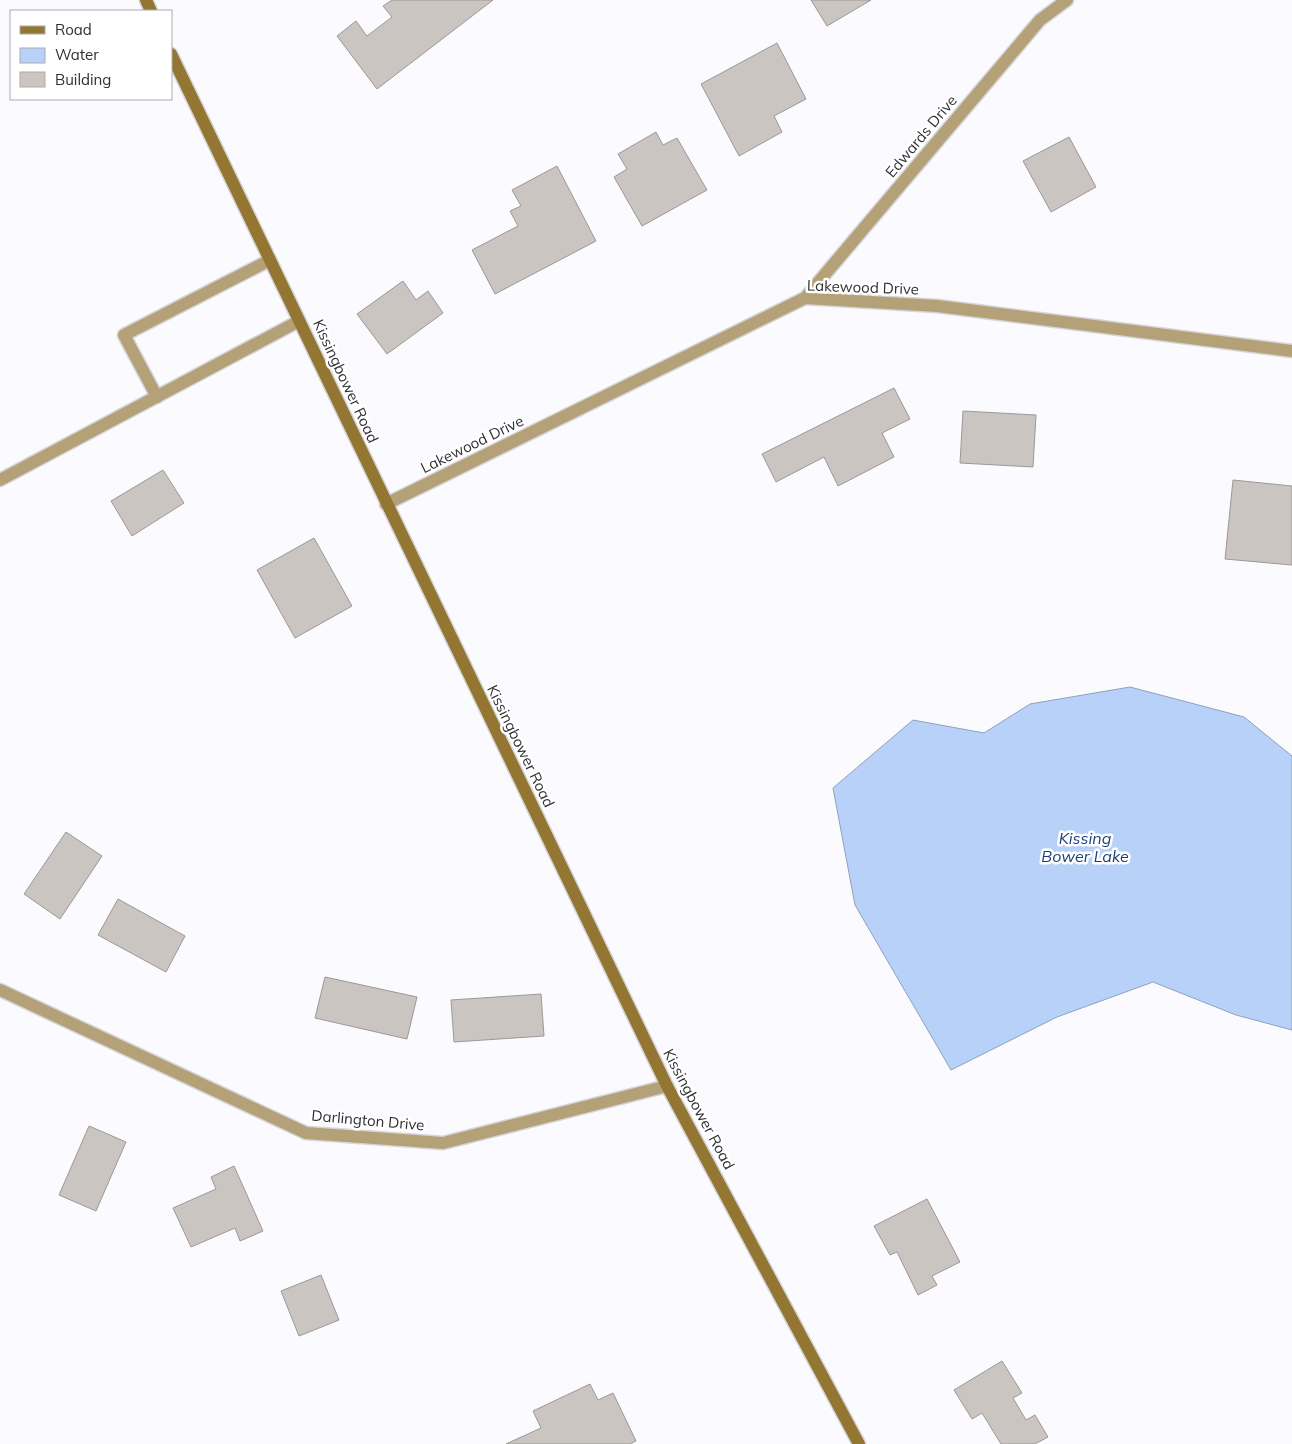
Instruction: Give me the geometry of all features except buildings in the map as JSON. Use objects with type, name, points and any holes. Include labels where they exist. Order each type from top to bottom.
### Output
[{"type":"street","name":"Edwards Drive","points":[[805,298],[1040,20],[1067,0]]},
{"type":"street","name":"Kissingbower Road","points":[[172,56],[667,1086],[859,1444]]},
{"type":"street","points":[[157,397],[124,335],[270,260]]},
{"type":"street","name":"Lakewood Drive","points":[[386,504],[805,298],[937,306],[1292,351]]},
{"type":"street","points":[[0,480],[299,321]]},
{"type":"street","name":"Darlington Drive","points":[[0,990],[306,1133],[442,1143],[667,1086]]},
{"type":"water","name":"Kissing Bower Lake","points":[[1130,687],[1244,717],[1292,756],[1292,1030],[1236,1015],[1153,982],[1057,1017],[951,1070],[855,905],[833,788],[913,720],[984,733],[1030,704]]}]
